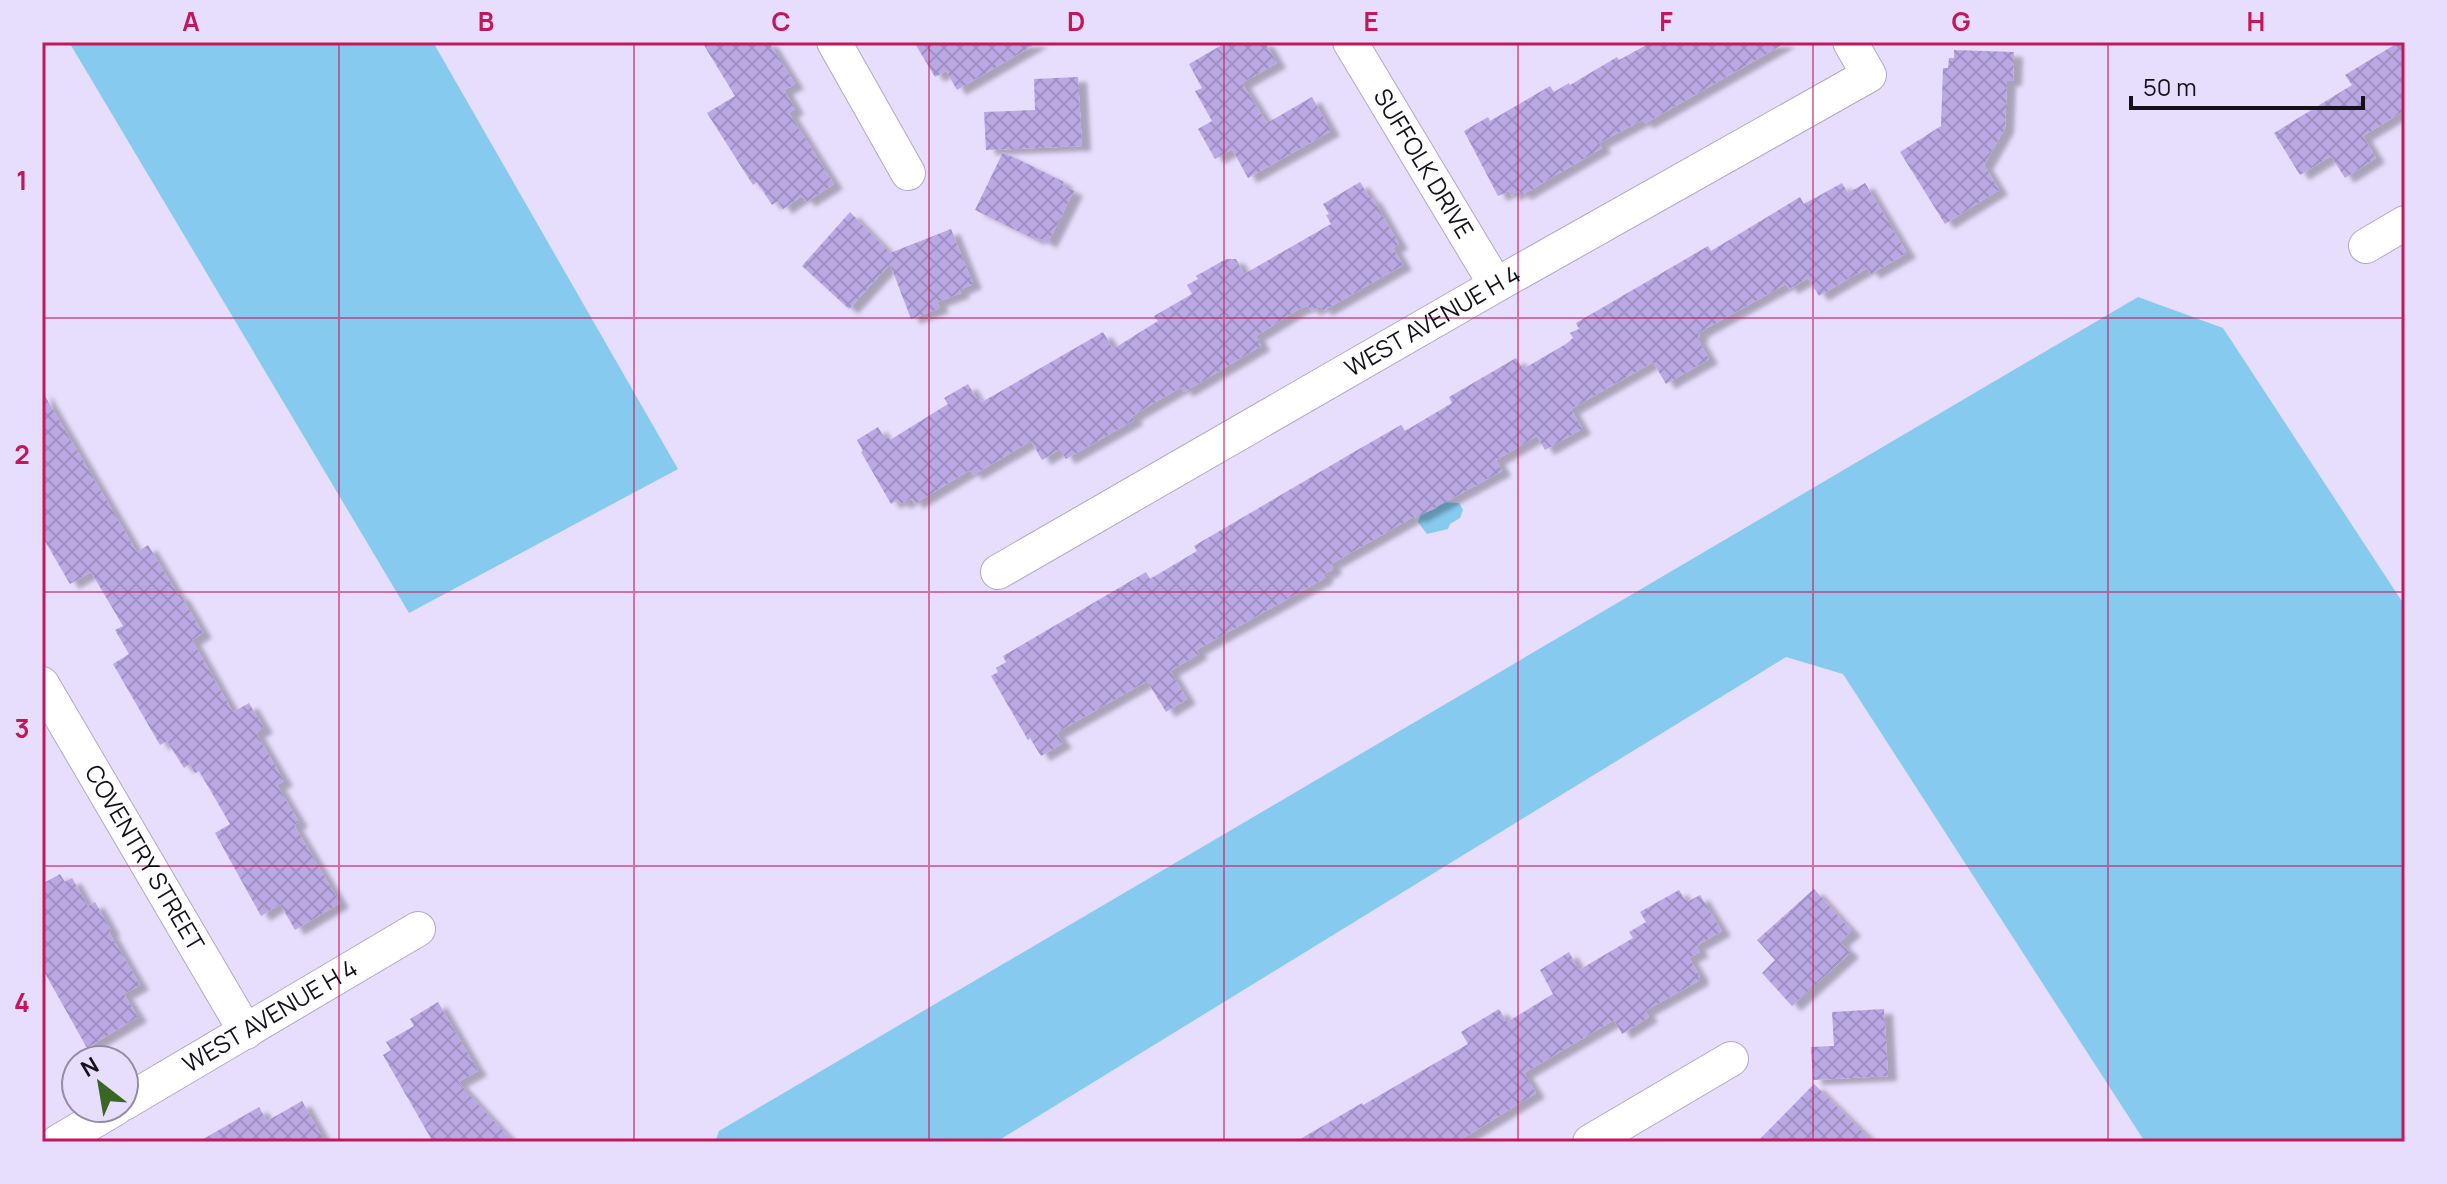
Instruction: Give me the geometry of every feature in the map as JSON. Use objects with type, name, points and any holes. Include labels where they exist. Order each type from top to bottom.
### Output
[{"type":"street","points":[[834,42],[908,173]]},
{"type":"street","name":"SUFFOLK DRIVE","points":[[1350,42],[1496,285]]},
{"type":"street","name":"WEST AVENUE H 4","points":[[998,572],[1496,285],[1869,75],[1850,42]]},
{"type":"street","points":[[2366,246],[2405,223]]},
{"type":"street","name":"COVENTRY STREET","points":[[42,684],[246,1032]]},
{"type":"street","name":"WEST AVENUE H 4","points":[[140,1094],[418,929]]},
{"type":"street","points":[[1590,1142],[1731,1059]]},
{"type":"street","points":[[58,1142],[89,1124]]},
{"type":"water","points":[[69,42],[433,42],[678,469],[409,613]]},
{"type":"water","points":[[2138,297],[2223,328],[2405,606],[2405,1142],[2145,1142],[1843,674],[1786,657],[996,1142],[715,1142],[719,1131]]},
{"type":"water","points":[[1442,502],[1459,503],[1463,510],[1460,518],[1448,529],[1427,534],[1418,522],[1421,514],[1435,509]]},
{"type":"building","points":[[702,42],[769,42],[795,84],[784,90],[795,109],[789,113],[834,184],[806,202],[802,196],[783,209],[778,201],[772,205],[757,182],[753,185],[707,113],[735,96]]},
{"type":"building","points":[[914,42],[1039,42],[957,90],[946,71],[935,77]]},
{"type":"building","points":[[1227,42],[1265,42],[1277,63],[1242,83],[1267,123],[1312,97],[1331,131],[1248,178],[1232,149],[1215,159],[1198,129],[1212,121],[1195,91],[1202,88],[1189,64]]},
{"type":"building","points":[[1652,42],[1787,42],[1644,124],[1642,120],[1599,143],[1602,148],[1522,195],[1519,191],[1511,196],[1509,191],[1498,196],[1464,131],[1488,117],[1490,121],[1550,86],[1554,92],[1617,57],[1619,60]]},
{"type":"building","points":[[2399,42],[2405,42],[2405,110],[2363,136],[2376,158],[2345,178],[2331,156],[2300,175],[2274,133],[2352,85],[2345,75]]},
{"type":"building","points":[[1954,50],[2014,52],[2013,81],[2007,81],[2005,128],[1984,165],[1999,190],[1945,224],[1900,152],[1941,126],[1943,68],[1948,68],[1949,58],[1954,58]]},
{"type":"building","points":[[1078,77],[1082,146],[986,150],[984,112],[1035,110],[1034,79]]},
{"type":"building","points":[[1003,152],[1064,182],[1062,185],[1074,191],[1048,243],[975,210]]},
{"type":"building","points":[[1360,182],[1399,244],[1393,248],[1403,265],[1323,311],[1320,306],[1311,311],[1308,306],[1299,309],[1256,336],[1261,346],[1184,392],[1181,387],[1132,416],[1134,420],[1066,459],[1060,449],[1042,460],[1031,441],[973,475],[970,470],[914,504],[911,498],[901,504],[898,500],[891,504],[857,440],[878,427],[885,439],[888,437],[890,440],[948,404],[944,398],[968,384],[982,402],[1103,332],[1113,349],[1158,321],[1154,316],[1192,294],[1187,285],[1198,279],[1196,276],[1226,259],[1236,259],[1244,274],[1331,224],[1323,204]]},
{"type":"building","points":[[1842,183],[1848,193],[1865,183],[1907,253],[1871,274],[1867,268],[1819,296],[1808,278],[1789,289],[1786,284],[1698,333],[1700,336],[1697,338],[1709,359],[1666,384],[1653,362],[1571,409],[1582,429],[1545,450],[1537,436],[1496,460],[1502,471],[1331,564],[1333,569],[1323,575],[1325,578],[1196,650],[1199,654],[1170,671],[1187,699],[1166,712],[1147,681],[1056,733],[1063,743],[1041,756],[1030,738],[1028,740],[991,676],[998,672],[996,668],[1006,662],[1003,656],[1146,572],[1150,579],[1197,551],[1194,546],[1401,425],[1405,431],[1452,403],[1449,397],[1516,358],[1523,369],[1566,344],[1573,338],[1570,333],[1579,329],[1576,323],[1708,246],[1711,251],[1800,197],[1804,204]]},
{"type":"building","points":[[850,212],[890,253],[951,229],[973,284],[959,290],[961,293],[937,302],[940,308],[911,319],[890,264],[849,309],[802,266]]},
{"type":"building","points":[[42,391],[137,552],[148,545],[180,594],[203,633],[192,640],[233,712],[249,703],[264,728],[256,733],[284,781],[277,785],[299,822],[294,825],[340,903],[295,930],[280,904],[261,916],[215,833],[230,824],[199,771],[195,773],[190,764],[184,768],[167,741],[160,745],[113,664],[129,654],[115,630],[123,626],[91,572],[70,584],[42,536]]},
{"type":"building","points":[[60,874],[65,882],[72,878],[88,906],[95,902],[140,985],[124,994],[138,1017],[94,1044],[85,1044],[42,968],[42,884]]},
{"type":"building","points":[[1814,889],[1852,931],[1840,942],[1850,953],[1792,1006],[1762,973],[1775,960],[1757,940]]},
{"type":"building","points":[[1679,890],[1689,901],[1700,895],[1722,931],[1696,946],[1700,952],[1689,958],[1700,980],[1645,1011],[1649,1017],[1622,1034],[1614,1020],[1524,1073],[1536,1093],[1457,1142],[1295,1142],[1468,1044],[1461,1032],[1499,1009],[1507,1022],[1553,994],[1540,970],[1569,952],[1579,970],[1633,938],[1629,932],[1646,922],[1640,912]]},
{"type":"building","points":[[438,1002],[478,1071],[458,1082],[513,1142],[433,1142],[383,1055],[391,1050],[386,1042],[414,1026],[410,1019]]},
{"type":"building","points":[[1884,1009],[1888,1076],[1813,1080],[1811,1047],[1834,1046],[1832,1012]]},
{"type":"building","points":[[1814,1084],[1873,1142],[1757,1142]]},
{"type":"building","points":[[302,1101],[325,1142],[198,1142],[259,1107],[267,1121]]}]
